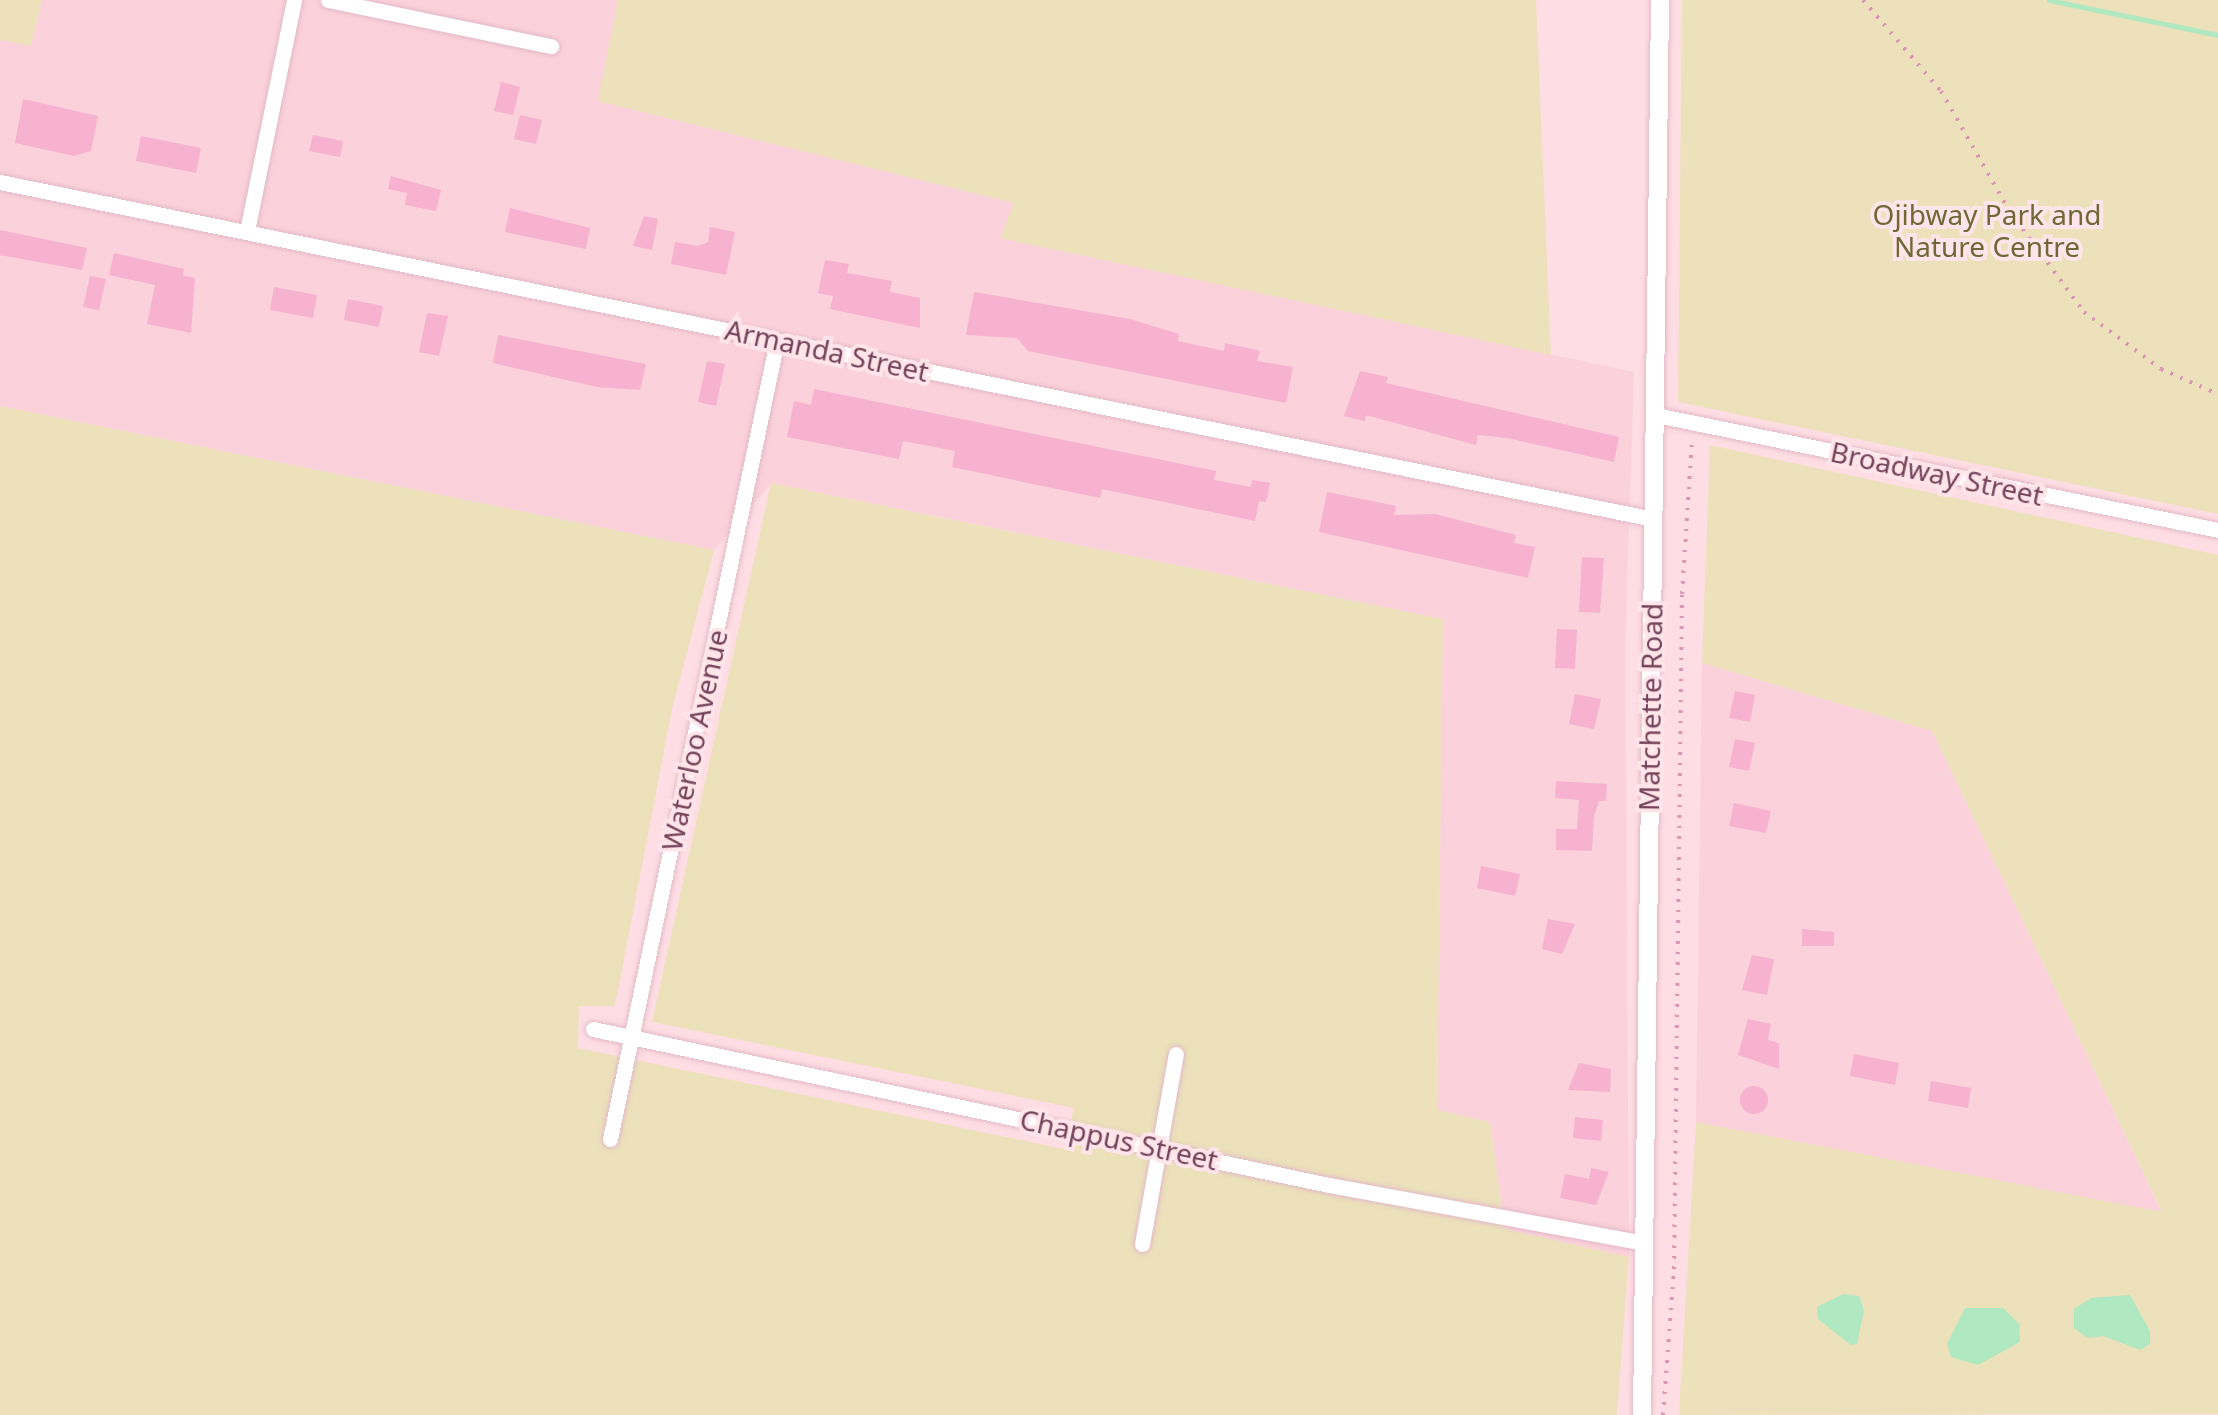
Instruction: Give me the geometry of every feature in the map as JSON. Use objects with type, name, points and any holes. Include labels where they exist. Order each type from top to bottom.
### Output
[{"type":"street","points":[[246,231],[294,0]]},
{"type":"street","points":[[328,0],[551,46]]},
{"type":"street","name":"Matchette Road","points":[[1642,1415],[1660,0]]},
{"type":"street","name":"Armanda Street","points":[[0,182],[1654,518]]},
{"type":"street","name":"Waterloo Avenue","points":[[610,1140],[777,340]]},
{"type":"street","name":"Broadway Street","points":[[1656,416],[2218,530]]},
{"type":"street","name":"Chappus Street","points":[[593,1030],[1645,1243]]},
{"type":"street","points":[[1142,1244],[1176,1054]]},
{"type":"path","points":[[1864,0],[1941,91],[2010,212],[2084,312],[2161,370],[2218,394]]},
{"type":"path","points":[[1663,1415],[1674,1268],[1682,594],[1693,423]]},
{"type":"shaded area","points":[[42,0],[618,0],[599,101],[1015,203],[1001,238],[1634,372],[1625,650],[1629,1257],[1505,1229],[1490,1122],[1437,1110],[1443,619],[772,483],[714,550],[0,406],[0,40],[31,45]]},
{"type":"shaded area","points":[[1702,663],[1932,731],[2162,1213],[1696,1122]]},
{"type":"shaded area","points":[[1843,1294],[1859,1296],[1864,1310],[1857,1344],[1851,1345],[1818,1319],[1817,1307]]},
{"type":"shaded area","points":[[2130,1295],[2150,1331],[2150,1344],[2140,1350],[2103,1336],[2088,1338],[2074,1328],[2074,1309],[2091,1298]]},
{"type":"shaded area","points":[[1965,1308],[2003,1308],[2019,1324],[2020,1342],[1978,1365],[1951,1357],[1947,1344]]},
{"type":"green space","points":[[0,0],[42,0],[31,46],[0,40]]},
{"type":"green space","points":[[618,0],[1536,0],[1551,355],[1000,238],[1014,203],[598,101]]},
{"type":"green space","name":"Ojibway Park and Nature Centre","points":[[1682,0],[2218,0],[2218,514],[1678,402]]},
{"type":"green space","points":[[0,406],[714,550],[672,709],[615,1006],[579,1006],[578,1048],[1064,1149],[1074,1108],[652,1022],[771,483],[1443,619],[1437,1110],[1490,1122],[1505,1229],[1629,1257],[1617,1415],[0,1415]]},
{"type":"green space","points":[[1710,445],[2218,555],[2218,1414],[1679,1415],[1696,1122],[2162,1212],[1932,731],[1702,663]]},
{"type":"building","points":[[501,82],[520,87],[513,115],[494,111]]},
{"type":"building","points":[[23,99],[98,116],[91,151],[74,156],[15,143]]},
{"type":"building","points":[[520,115],[542,120],[536,144],[514,139]]},
{"type":"building","points":[[313,135],[343,141],[340,157],[309,151]]},
{"type":"building","points":[[141,136],[201,148],[196,173],[136,161]]},
{"type":"building","points":[[391,176],[441,190],[436,211],[405,205],[407,193],[388,189]]},
{"type":"building","points":[[510,208],[590,228],[586,249],[505,232]]},
{"type":"building","points":[[644,216],[658,219],[652,250],[633,246]]},
{"type":"building","points":[[710,227],[735,232],[726,275],[671,264],[675,242],[698,246],[708,242]]},
{"type":"building","points":[[0,230],[87,248],[82,270],[0,255]]},
{"type":"building","points":[[114,253],[184,269],[183,275],[195,278],[191,333],[147,324],[155,285],[109,275]]},
{"type":"building","points":[[825,260],[849,264],[847,273],[892,281],[890,292],[920,298],[920,328],[830,309],[833,296],[818,293]]},
{"type":"building","points":[[90,276],[106,279],[99,310],[83,307]]},
{"type":"building","points":[[274,287],[317,295],[313,318],[270,310]]},
{"type":"building","points":[[974,292],[1130,319],[1179,334],[1178,341],[1224,351],[1225,343],[1260,351],[1257,361],[1293,367],[1286,403],[1028,351],[1017,338],[966,335]]},
{"type":"building","points":[[348,299],[383,306],[379,327],[344,320]]},
{"type":"building","points":[[427,313],[448,316],[439,356],[419,352]]},
{"type":"building","points":[[498,335],[646,364],[640,390],[597,387],[493,363]]},
{"type":"building","points":[[707,361],[725,364],[716,406],[698,402]]},
{"type":"building","points":[[1360,371],[1388,377],[1386,383],[1619,437],[1614,462],[1507,438],[1478,435],[1476,445],[1366,415],[1365,421],[1344,416]]},
{"type":"building","points":[[814,389],[1216,471],[1214,480],[1251,487],[1252,480],[1270,483],[1266,502],[1259,501],[1255,521],[1102,489],[1100,498],[952,467],[955,451],[903,441],[899,459],[787,437],[794,401],[811,405]]},
{"type":"building","points":[[1327,492],[1396,506],[1394,515],[1435,514],[1516,535],[1514,543],[1535,547],[1528,578],[1319,532]]},
{"type":"building","points":[[1582,557],[1604,558],[1600,613],[1579,612]]},
{"type":"building","points":[[1557,629],[1577,630],[1575,669],[1555,668]]},
{"type":"building","points":[[1735,691],[1755,695],[1750,722],[1729,718]]},
{"type":"building","points":[[1575,694],[1601,699],[1594,729],[1569,724]]},
{"type":"building","points":[[1735,739],[1755,743],[1749,771],[1729,767]]},
{"type":"building","points":[[1556,781],[1607,784],[1606,801],[1599,801],[1594,816],[1592,851],[1556,850],[1556,829],[1577,829],[1579,800],[1555,798]]},
{"type":"building","points":[[1734,803],[1771,811],[1766,833],[1729,826]]},
{"type":"building","points":[[1481,866],[1520,874],[1515,896],[1477,888]]},
{"type":"building","points":[[1548,919],[1575,924],[1562,954],[1542,949]]},
{"type":"building","points":[[1802,929],[1834,932],[1834,946],[1802,946]]},
{"type":"building","points":[[1752,955],[1774,959],[1767,995],[1742,990]]},
{"type":"building","points":[[1748,1019],[1771,1024],[1768,1040],[1779,1043],[1779,1069],[1738,1055]]},
{"type":"building","points":[[1854,1054],[1899,1063],[1895,1085],[1850,1076]]},
{"type":"building","points":[[1579,1063],[1611,1069],[1610,1092],[1568,1090]]},
{"type":"building","points":[[1931,1081],[1971,1088],[1968,1108],[1928,1101]]},
{"type":"building","points":[[1754,1086],[1764,1090],[1768,1100],[1764,1110],[1754,1114],[1744,1110],[1740,1100],[1744,1090]]},
{"type":"building","points":[[1575,1117],[1603,1120],[1601,1141],[1573,1138]]},
{"type":"building","points":[[1591,1168],[1609,1172],[1596,1205],[1560,1198],[1565,1174],[1589,1179]]},
{"type":"waterway","points":[[2049,0],[2218,35]]}]
